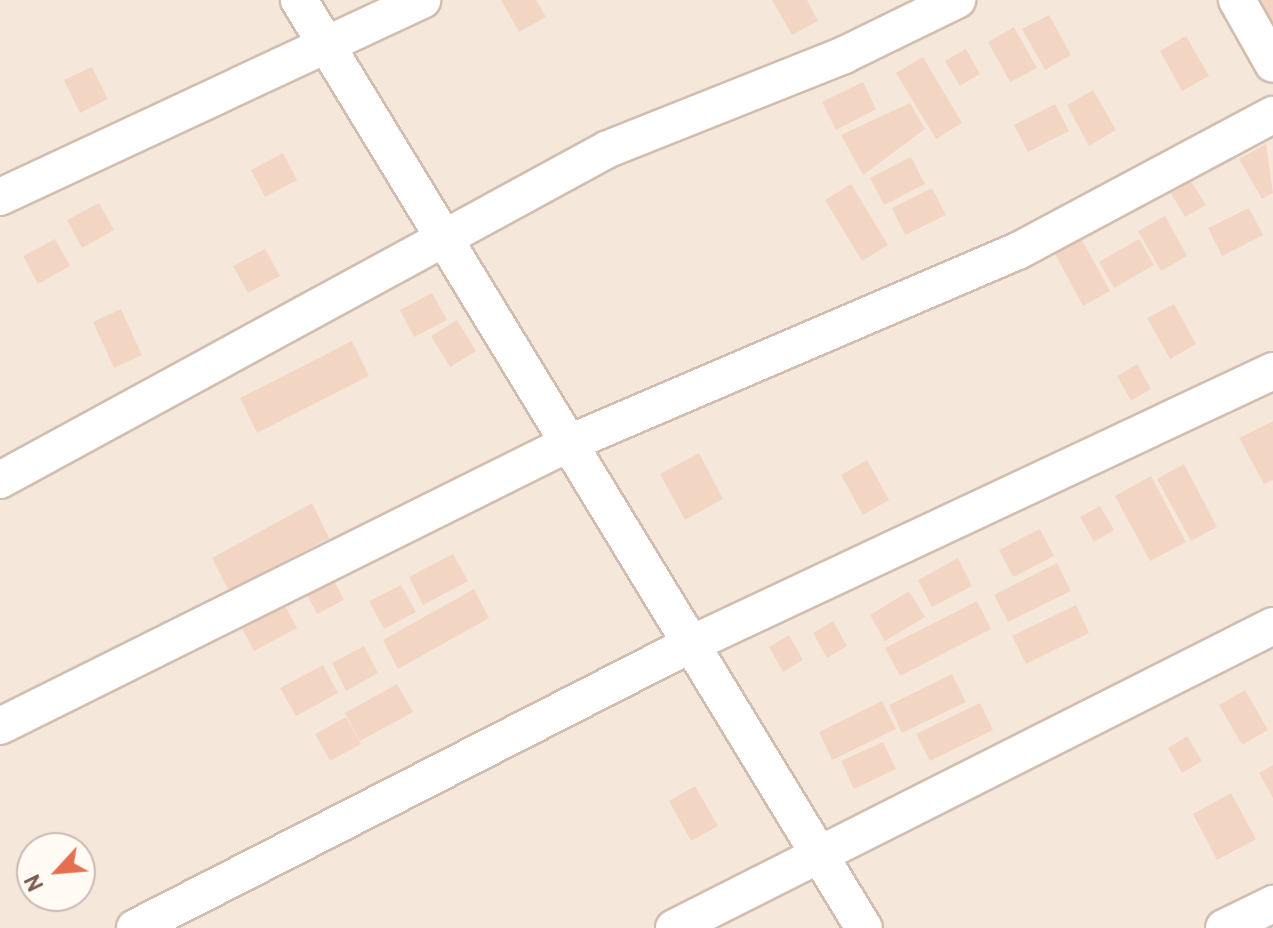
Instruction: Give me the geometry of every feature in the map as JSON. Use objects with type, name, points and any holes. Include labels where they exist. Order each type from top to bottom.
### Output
[{"type":"street","points":[[299,0],[442,243],[864,928]]},
{"type":"street","points":[[0,197],[327,48],[422,0]]},
{"type":"street","points":[[0,480],[442,243],[608,149],[844,55],[957,0]]},
{"type":"street","points":[[1237,0],[1273,64]]},
{"type":"street","points":[[0,726],[565,445],[1018,251],[1273,115]]},
{"type":"street","points":[[135,928],[289,855],[689,645],[1273,371]]},
{"type":"street","points":[[674,928],[1273,626]]},
{"type":"street","points":[[1224,928],[1273,904]]},
{"type":"shaded area","points":[[0,0],[1273,0],[1273,928],[0,928]]},
{"type":"building","points":[[501,0],[536,0],[546,17],[519,32]]},
{"type":"building","points":[[772,0],[807,0],[818,21],[792,35]]},
{"type":"building","points":[[1254,0],[1273,0],[1273,31]]},
{"type":"building","points":[[1049,15],[1071,55],[1045,70],[1022,29]]},
{"type":"building","points":[[1014,27],[1037,68],[1010,82],[988,42]]},
{"type":"building","points":[[1186,36],[1209,76],[1182,91],[1160,51]]},
{"type":"building","points":[[966,49],[980,74],[960,86],[945,61]]},
{"type":"building","points":[[923,57],[962,123],[936,139],[896,73]]},
{"type":"building","points":[[92,67],[108,99],[80,113],[64,80]]},
{"type":"building","points":[[863,82],[876,109],[836,130],[822,102]]},
{"type":"building","points":[[1093,90],[1116,130],[1089,146],[1067,105]]},
{"type":"building","points":[[910,103],[925,129],[863,175],[841,135]]},
{"type":"building","points":[[1055,104],[1069,131],[1028,152],[1014,125]]},
{"type":"building","points":[[1266,144],[1273,193],[1262,199],[1239,159]]},
{"type":"building","points":[[283,153],[297,180],[265,197],[251,170]]},
{"type":"building","points":[[911,157],[925,184],[884,205],[870,178]]},
{"type":"building","points":[[1191,181],[1206,205],[1185,217],[1171,193]]},
{"type":"building","points":[[851,184],[888,245],[862,261],[825,200]]},
{"type":"building","points":[[932,188],[946,215],[905,235],[892,208]]},
{"type":"building","points":[[99,203],[114,230],[82,248],[67,220]]},
{"type":"building","points":[[1249,208],[1263,235],[1222,256],[1208,228]]},
{"type":"building","points":[[1165,216],[1187,256],[1161,271],[1138,231]]},
{"type":"building","points":[[1076,229],[1110,291],[1083,306],[1049,243]]},
{"type":"building","points":[[55,239],[70,266],[38,284],[23,256]]},
{"type":"building","points":[[1139,239],[1154,265],[1114,288],[1099,262]]},
{"type":"building","points":[[265,249],[280,276],[248,293],[233,266]]},
{"type":"building","points":[[432,293],[447,320],[414,337],[400,310]]},
{"type":"building","points":[[1174,304],[1196,344],[1170,359],[1147,318]]},
{"type":"building","points":[[121,309],[142,355],[114,368],[93,322]]},
{"type":"building","points":[[457,320],[476,351],[450,367],[431,336]]},
{"type":"building","points":[[352,341],[369,376],[257,433],[240,398]]},
{"type":"building","points":[[1137,364],[1151,389],[1131,401],[1117,376]]},
{"type":"building","points":[[1273,421],[1273,480],[1264,484],[1239,438]]},
{"type":"building","points":[[699,453],[723,499],[685,520],[660,474]]},
{"type":"building","points":[[867,460],[889,500],[863,515],[841,475]]},
{"type":"building","points":[[1184,464],[1217,527],[1191,541],[1157,479]]},
{"type":"building","points":[[1151,476],[1186,542],[1150,561],[1115,496]]},
{"type":"building","points":[[312,503],[329,538],[229,591],[212,558]]},
{"type":"building","points":[[1100,506],[1114,530],[1094,542],[1080,517]]},
{"type":"building","points":[[1040,529],[1054,556],[1013,577],[999,550]]},
{"type":"building","points":[[453,554],[468,581],[423,605],[409,577]]},
{"type":"building","points":[[958,558],[972,586],[932,607],[918,580]]},
{"type":"building","points":[[1057,563],[1071,591],[1008,622],[994,595]]},
{"type":"building","points":[[328,568],[344,600],[317,614],[300,581]]},
{"type":"building","points":[[401,585],[416,612],[384,629],[369,601]]},
{"type":"building","points":[[474,589],[489,618],[398,669],[383,640]]},
{"type":"building","points":[[909,591],[925,617],[885,641],[870,615]]},
{"type":"building","points":[[282,600],[297,628],[254,651],[239,623]]},
{"type":"building","points":[[977,601],[991,629],[900,676],[885,648]]},
{"type":"building","points":[[1076,605],[1089,633],[1026,664],[1012,636]]},
{"type":"building","points":[[833,621],[847,646],[827,658],[813,633]]},
{"type":"building","points":[[789,635],[803,660],[783,672],[769,647]]},
{"type":"building","points":[[364,646],[378,673],[346,691],[332,663]]},
{"type":"building","points":[[323,665],[338,693],[296,716],[280,688]]},
{"type":"building","points":[[952,674],[966,702],[902,733],[889,705]]},
{"type":"building","points":[[397,684],[413,712],[360,741],[345,713]]},
{"type":"building","points":[[1245,690],[1268,730],[1242,745],[1219,705]]},
{"type":"building","points":[[882,701],[896,729],[832,760],[819,732]]},
{"type":"building","points":[[980,703],[993,730],[930,761],[916,734]]},
{"type":"building","points":[[346,717],[361,744],[330,761],[315,734]]},
{"type":"building","points":[[1187,736],[1202,761],[1182,773],[1168,748]]},
{"type":"building","points":[[883,742],[896,769],[854,789],[841,761]]},
{"type":"building","points":[[1273,765],[1273,798],[1259,773]]},
{"type":"building","points":[[695,786],[718,826],[691,841],[669,801]]},
{"type":"building","points":[[1231,793],[1256,839],[1217,860],[1193,814]]}]
